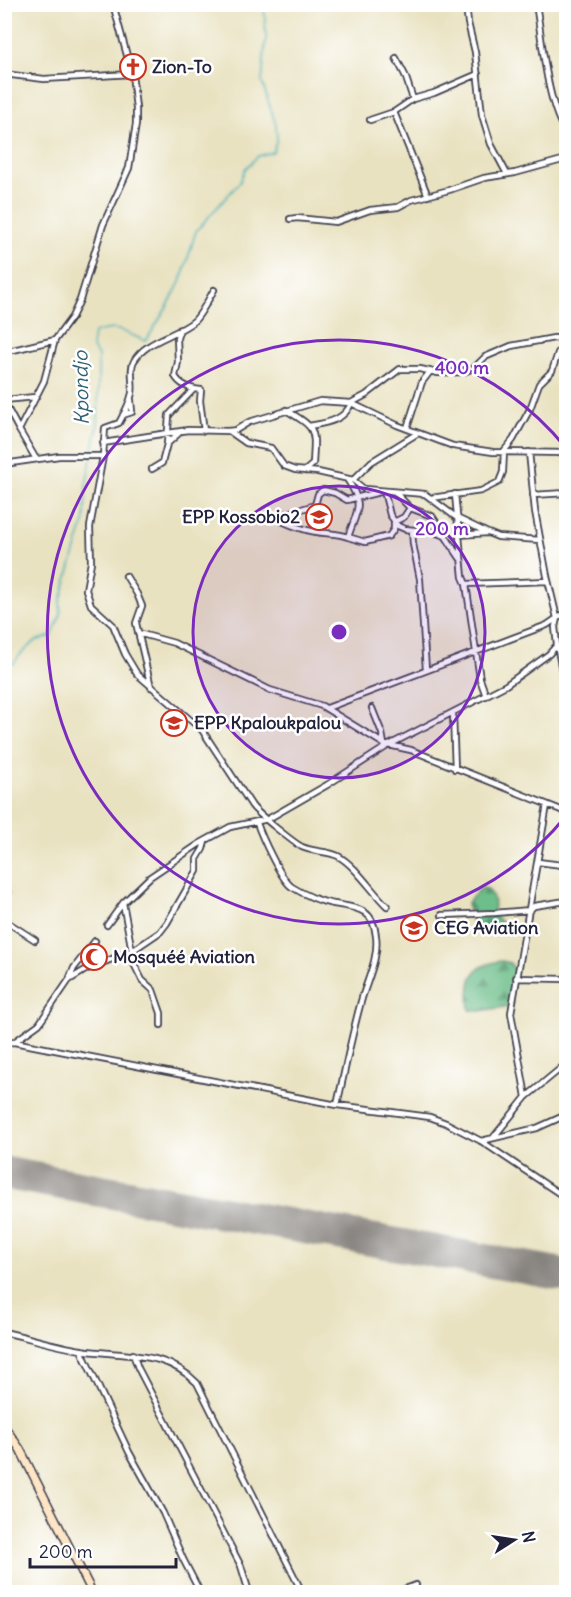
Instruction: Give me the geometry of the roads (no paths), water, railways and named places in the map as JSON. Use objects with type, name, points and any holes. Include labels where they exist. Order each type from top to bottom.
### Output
[{"type":"main road","points":[[4,1426],[20,1449],[92,1593]]},
{"type":"street","points":[[19,430],[44,381],[55,340],[80,300],[103,225],[129,168],[136,124],[132,74],[112,4]]},
{"type":"street","points":[[466,4],[478,74],[482,115],[496,156],[507,174]]},
{"type":"street","points":[[536,4],[551,87],[561,123],[567,132]]},
{"type":"street","points":[[396,58],[405,75],[413,99]]},
{"type":"street","points":[[4,74],[44,79],[132,74]]},
{"type":"street","points":[[370,120],[394,112],[413,99],[434,93],[478,74]]},
{"type":"street","points":[[394,112],[428,195]]},
{"type":"street","points":[[290,219],[336,222],[370,210],[398,207],[411,200],[484,178],[567,159]]},
{"type":"street","points":[[214,290],[195,320],[156,344],[147,346],[133,362],[130,399],[118,423],[105,428],[90,527],[91,562],[86,590],[91,606],[113,625],[125,654],[137,674],[202,730],[260,816],[268,819],[301,847],[336,855],[346,862],[387,906]]},
{"type":"street","points":[[180,329],[177,338],[178,362],[175,376],[178,382],[201,390],[200,401],[204,431]]},
{"type":"street","points":[[309,426],[340,417],[348,410],[351,403],[366,395],[400,369],[420,369],[429,373],[463,372],[474,368],[489,355],[518,344],[554,338],[566,340],[558,353],[552,371],[539,384],[530,409],[513,440],[504,451],[503,472],[499,482],[481,491],[431,498]]},
{"type":"street","points":[[4,350],[14,350],[55,340]]},
{"type":"street","points":[[407,428],[422,382],[429,373]]},
{"type":"street","points":[[152,469],[162,464],[167,444],[169,415],[194,389]]},
{"type":"street","points":[[36,397],[4,401],[36,459]]},
{"type":"street","points":[[103,443],[180,432],[236,430],[249,422],[320,401],[351,403],[397,425],[453,446],[477,450],[567,453]]},
{"type":"street","points":[[286,410],[309,426],[314,434],[313,464],[305,471]]},
{"type":"street","points":[[229,431],[246,443],[271,448],[284,466],[295,470],[353,480],[364,489],[425,494],[457,518],[488,533],[504,538],[540,540]]},
{"type":"street","points":[[167,444],[180,432]]},
{"type":"street","points":[[353,480],[371,462],[418,433]]},
{"type":"street","points":[[530,452],[533,495],[557,618],[555,627],[557,645],[567,691]]},
{"type":"street","points":[[4,464],[59,456],[101,456]]},
{"type":"street","points":[[346,479],[358,497],[357,515],[348,537]]},
{"type":"street","points":[[384,491],[347,500],[335,493],[322,490],[318,494],[315,506],[275,517],[292,525],[323,533],[339,534],[365,542],[389,536],[394,528],[394,522]]},
{"type":"street","points":[[384,491],[390,515],[402,529],[434,532],[445,536]]},
{"type":"street","points":[[395,492],[410,508],[432,516],[462,561]]},
{"type":"street","points":[[533,495],[567,493]]},
{"type":"street","points":[[455,494],[462,561],[480,680],[486,696]]},
{"type":"street","points":[[394,522],[404,517],[410,508]]},
{"type":"street","points":[[412,530],[412,544],[421,586],[426,670]]},
{"type":"street","points":[[459,535],[488,533]]},
{"type":"street","points":[[126,576],[138,594],[142,606],[136,623],[151,687]]},
{"type":"street","points":[[466,584],[548,581]]},
{"type":"street","points":[[327,708],[547,625],[567,614]]},
{"type":"street","points":[[138,633],[174,643],[270,690],[327,708],[386,745],[411,750],[564,811],[567,806]]},
{"type":"street","points":[[107,925],[123,903],[150,877],[205,842],[230,827],[258,823],[268,819],[327,785],[386,745],[453,714],[516,679],[530,666],[549,654],[557,645]]},
{"type":"street","points":[[372,708],[386,745]]},
{"type":"street","points":[[453,714],[455,769]]},
{"type":"street","points":[[530,910],[547,805]]},
{"type":"street","points":[[258,823],[263,842],[290,886],[332,904],[354,906],[364,911],[370,917],[376,933],[377,948],[362,998],[337,1105]]},
{"type":"street","points":[[69,980],[87,969],[132,951],[160,932],[197,871],[197,859],[205,842]]},
{"type":"street","points":[[538,862],[562,865],[567,869]]},
{"type":"street","points":[[526,1097],[511,1013],[527,915],[534,906],[567,901]]},
{"type":"street","points":[[123,903],[134,964],[142,980],[153,990],[161,1014],[161,1024]]},
{"type":"street","points":[[442,915],[530,910]]},
{"type":"street","points":[[4,920],[35,940]]},
{"type":"street","points":[[14,1042],[39,1024],[69,980],[74,968],[95,941]]},
{"type":"street","points":[[516,978],[567,979]]},
{"type":"street","points":[[4,1043],[14,1042],[337,1105],[430,1117],[481,1141],[567,1198]]},
{"type":"street","points":[[494,1138],[526,1097],[567,1064]]},
{"type":"street","points":[[481,1141],[537,1128],[567,1114]]},
{"type":"street","points":[[4,1332],[81,1350],[158,1358],[188,1373],[197,1383],[302,1593]]},
{"type":"street","points":[[81,1350],[129,1452],[163,1513],[200,1593]]},
{"type":"street","points":[[133,1354],[138,1368],[241,1566],[249,1593]]},
{"type":"street","points":[[397,1593],[416,1585]]},
{"type":"waterway","name":"Kpondjo","points":[[4,663],[8,660],[14,664],[35,641],[52,636],[61,614],[60,603],[85,519],[86,485],[98,423],[98,356],[92,347],[94,333],[116,329],[146,341],[182,278],[196,231],[240,182],[245,169],[258,156],[273,152],[277,139],[276,125],[262,82],[266,38],[264,4]]},
{"type":"place","name":"Zion-To","points":[[133,67]]},
{"type":"place","name":"EPP Kossobio2","points":[[319,517]]},
{"type":"place","name":"EPP Kpaloukpalou","points":[[174,723]]},
{"type":"place","name":"CEG Aviation","points":[[414,928]]},
{"type":"place","name":"Mosquéé Aviation","points":[[94,957]]}]
